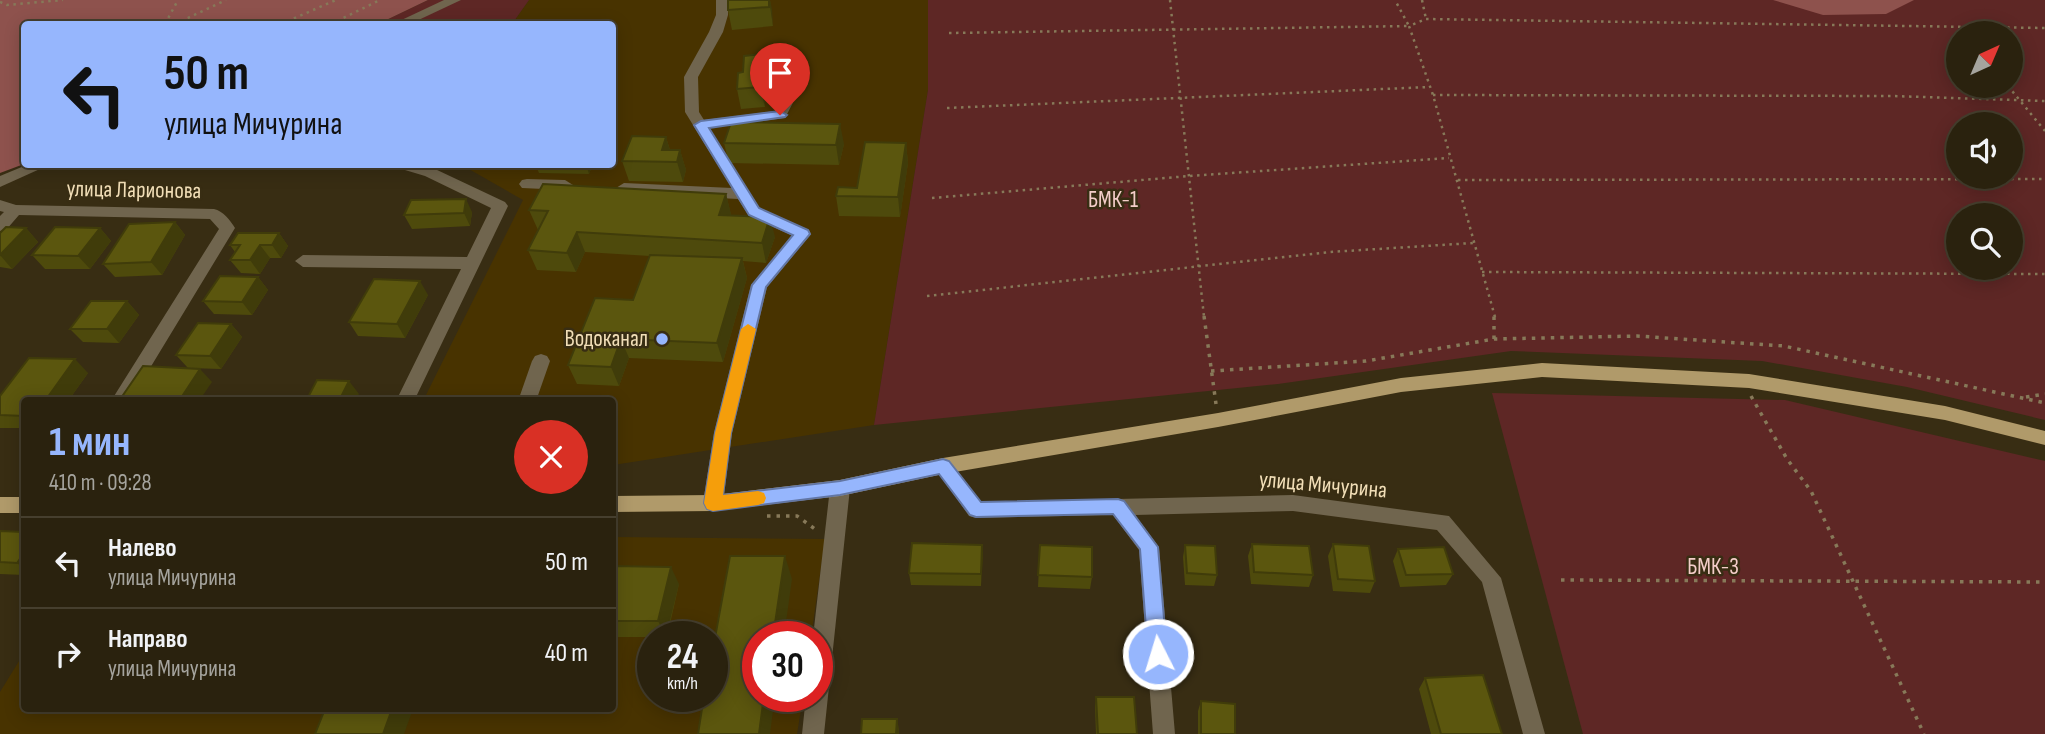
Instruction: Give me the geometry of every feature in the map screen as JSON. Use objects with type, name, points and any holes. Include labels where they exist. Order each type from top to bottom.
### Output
[{"type":"main road","points":[[616,504],[713,503],[840,488],[943,466],[1218,419],[1401,384],[1542,369],[1749,381],[1945,414],[2045,438]]},
{"type":"main road","points":[[0,505],[21,505]]},
{"type":"street","points":[[407,21],[455,0]]},
{"type":"street","points":[[713,503],[723,433],[759,285],[803,234],[754,212],[692,112],[691,77],[716,32],[726,3]]},
{"type":"street","points":[[701,125],[780,115],[792,91]]},
{"type":"street","points":[[0,182],[34,168]]},
{"type":"street","points":[[407,397],[500,206],[430,172],[415,168]]},
{"type":"street","points":[[527,184],[581,186]]},
{"type":"street","points":[[608,188],[743,194]]},
{"type":"street","points":[[0,226],[7,207]]},
{"type":"street","name":"улица Ларионова","points":[[7,207],[214,214],[226,228],[122,397]]},
{"type":"street","points":[[303,261],[474,263]]},
{"type":"street","points":[[528,397],[541,361]]},
{"type":"street","name":"улица Мичурина","points":[[943,466],[976,510],[1293,503],[1442,522],[1491,578],[1534,734]]},
{"type":"street","points":[[825,621],[840,488]]},
{"type":"street","points":[[1118,507],[1149,547],[1164,734]]},
{"type":"street","points":[[813,734],[815,712]]},
{"type":"path","points":[[0,2],[7,5],[63,0]]},
{"type":"path","points":[[167,21],[178,0]]},
{"type":"path","points":[[181,21],[226,0]]},
{"type":"path","points":[[288,21],[336,0]]},
{"type":"path","points":[[337,21],[380,0]]},
{"type":"path","points":[[1170,0],[1197,268],[1218,419]]},
{"type":"path","points":[[1395,0],[1409,26],[1458,180],[1496,322],[1494,339]]},
{"type":"path","points":[[1422,0],[1426,19]]},
{"type":"path","points":[[949,33],[1409,26],[1426,19],[1946,28]]},
{"type":"path","points":[[2023,28],[2045,28]]},
{"type":"path","points":[[947,108],[1429,87]]},
{"type":"path","points":[[1433,95],[1892,96],[2045,102]]},
{"type":"path","points":[[2018,98],[2045,131]]},
{"type":"path","points":[[932,198],[1188,176],[1449,158]]},
{"type":"path","points":[[1458,180],[2045,179]]},
{"type":"path","points":[[927,296],[1330,252],[1473,243]]},
{"type":"path","points":[[1482,272],[2045,274]]},
{"type":"path","points":[[1749,381],[1752,400],[1787,459],[1811,491],[1924,734]]},
{"type":"path","points":[[2025,397],[2045,394]]},
{"type":"path","points":[[1561,580],[2045,582]]},
{"type":"shaded area","points":[[0,0],[428,0],[384,21],[21,21],[21,165],[0,173]]},
{"type":"shaded area","points":[[529,0],[928,0],[928,90],[874,425],[616,465],[616,397],[425,397],[523,200],[467,168],[616,168],[616,21],[514,21]]},
{"type":"shaded area","points":[[1773,0],[1914,0],[1886,14],[1823,15]]},
{"type":"shaded area","points":[[616,537],[825,539],[813,621],[742,621],[742,712],[801,712],[797,734],[0,734],[0,692],[21,658],[21,712],[616,712]]},
{"type":"green space","points":[[428,0],[529,0],[514,21],[384,21]]},
{"type":"green space","name":"БМК-1","points":[[928,0],[2045,0],[2045,420],[1907,387],[1762,361],[1511,351],[1278,384],[874,425],[928,90]]},
{"type":"green space","name":"БМК-3","points":[[1492,393],[1785,400],[2045,461],[2045,734],[1583,734]]},
{"type":"building","points":[[728,0],[769,0],[769,7],[728,10]]},
{"type":"building","points":[[762,54],[760,87],[737,89],[738,73],[743,72],[744,56]]},
{"type":"building","points":[[731,122],[840,124],[836,145],[724,143]]},
{"type":"building","points":[[632,136],[666,137],[662,150],[680,150],[677,162],[622,161]]},
{"type":"building","points":[[865,142],[906,143],[898,197],[836,196],[838,187],[857,188]]},
{"type":"building","points":[[543,184],[726,194],[719,215],[770,217],[762,243],[577,232],[567,253],[528,250],[548,211],[529,210]]},
{"type":"building","points":[[466,199],[464,213],[404,215],[411,200]]},
{"type":"building","points":[[175,222],[151,262],[103,264],[129,224]]},
{"type":"building","points":[[6,227],[26,228],[0,255],[0,233]]},
{"type":"building","points":[[55,227],[100,228],[78,256],[32,255]]},
{"type":"building","points":[[238,233],[279,233],[272,245],[260,245],[250,260],[230,260],[240,245],[230,245]]},
{"type":"building","name":"Водоканал","points":[[650,255],[742,258],[717,343],[621,339],[611,367],[568,365],[595,298],[633,300]]},
{"type":"building","points":[[220,276],[258,277],[242,302],[203,301]]},
{"type":"building","points":[[374,279],[420,281],[397,324],[349,322]]},
{"type":"building","points":[[91,301],[127,301],[107,329],[70,329]]},
{"type":"building","points":[[198,323],[231,324],[210,356],[176,355]]},
{"type":"building","points":[[29,358],[75,359],[48,397],[21,397],[21,416],[0,415],[0,396]]},
{"type":"building","points":[[143,366],[200,369],[182,397],[122,397]]},
{"type":"building","points":[[317,380],[349,381],[341,397],[308,397]]},
{"type":"building","points":[[0,531],[21,532],[21,557],[17,563],[0,562]]},
{"type":"building","points":[[912,543],[982,545],[981,574],[909,573]]},
{"type":"building","points":[[1252,544],[1309,546],[1313,575],[1254,572]]},
{"type":"building","points":[[1333,544],[1369,546],[1375,581],[1338,579]]},
{"type":"building","points":[[1040,545],[1092,547],[1092,577],[1038,575]]},
{"type":"building","points":[[1185,545],[1215,546],[1217,575],[1187,573]]},
{"type":"building","points":[[1444,547],[1453,574],[1406,575],[1398,549]]},
{"type":"building","points":[[730,556],[785,556],[775,621],[742,621],[742,712],[762,712],[759,734],[698,734],[701,712],[728,712],[728,621],[718,621]]},
{"type":"building","points":[[616,566],[671,567],[658,621],[616,621]]},
{"type":"building","points":[[1483,675],[1502,734],[1441,734],[1425,678]]},
{"type":"building","points":[[1096,697],[1134,697],[1137,734],[1098,734]]},
{"type":"building","points":[[1201,701],[1235,704],[1235,734],[1201,734]]},
{"type":"building","points":[[324,712],[391,712],[383,734],[315,734]]},
{"type":"building","points":[[862,719],[897,719],[896,734],[861,734]]},
{"type":"slow traffic","points":[[748,329],[723,433],[713,503],[758,498]]},
{"type":"place","name":"Водоканал","points":[[662,339]]},
{"type":"route","points":[[780,115],[701,125],[754,212],[803,234],[759,285],[723,433],[713,503],[840,488],[943,466],[976,510],[1118,507],[1149,547],[1158,654]]}]
